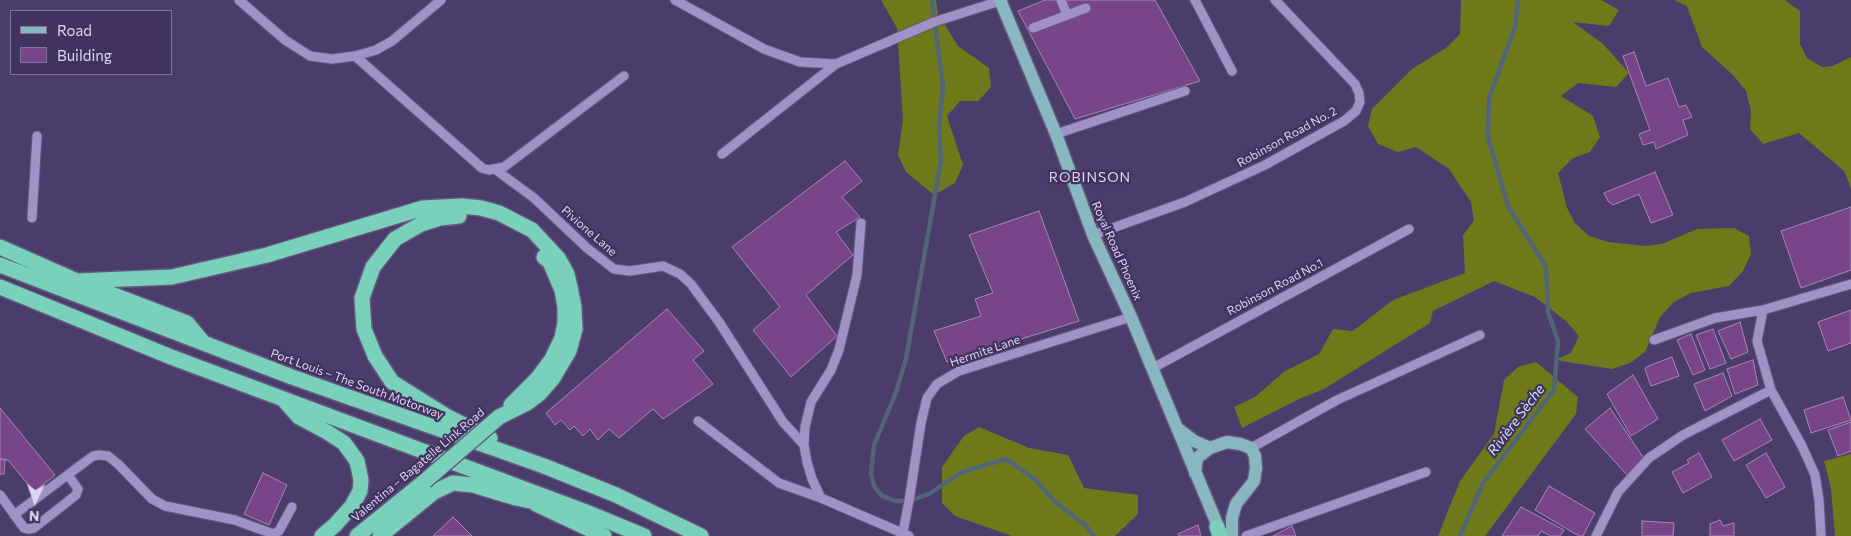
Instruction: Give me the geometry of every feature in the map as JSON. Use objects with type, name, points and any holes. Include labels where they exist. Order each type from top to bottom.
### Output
[{"type":"highway","points":[[77,281],[172,277],[211,269],[324,239],[423,208],[462,206],[481,208],[499,213],[532,230],[558,258],[567,274],[574,306],[575,328],[569,351],[553,378],[539,394],[527,403],[499,417]]},
{"type":"highway","points":[[499,417],[538,378],[552,359],[562,338],[565,323],[562,290],[550,262],[524,237],[510,228],[474,215],[440,218],[421,224],[395,239],[373,267],[362,298],[364,329],[375,356],[392,382],[448,417],[544,466]]},
{"type":"highway","points":[[0,247],[77,281],[187,323],[204,342]]},
{"type":"highway","name":"Port Louis – The South Motorway","points":[[0,265],[292,377],[544,466],[616,495],[701,536]]},
{"type":"highway","points":[[0,287],[171,357],[586,512],[644,536]]},
{"type":"highway","points":[[281,398],[299,418],[344,443],[357,461],[361,480],[360,491],[352,506],[322,536]]},
{"type":"highway","name":"Valentina – Bagatelle Link Road","points":[[357,536],[425,481],[499,417]]},
{"type":"highway","points":[[380,536],[434,492],[454,483],[472,485],[529,501],[586,512]]},
{"type":"highway","points":[[529,501],[604,536]]},
{"type":"main road","name":"Royal Road Phoenix","points":[[1001,0],[1056,134],[1093,235],[1153,368],[1220,533]]},
{"type":"main road","points":[[1177,428],[1194,441],[1210,448]]},
{"type":"main road","points":[[1195,473],[1197,458],[1210,448],[1227,442],[1251,448],[1255,456],[1254,481],[1236,504],[1232,518],[1232,536]]},
{"type":"street","points":[[239,0],[285,40],[310,56],[332,59],[355,56],[376,50],[392,41],[441,0]]},
{"type":"street","points":[[675,0],[764,49],[800,62],[836,64]]},
{"type":"street","points":[[722,154],[836,64],[934,22],[1001,0]]},
{"type":"street","points":[[1061,0],[1067,15]]},
{"type":"street","points":[[1195,0],[1232,70]]},
{"type":"street","name":"Robinson Road No. 2","points":[[1093,235],[1185,202],[1265,166],[1344,121],[1356,111],[1360,102],[1355,84],[1275,0]]},
{"type":"street","points":[[1033,28],[1086,8]]},
{"type":"street","name":"Pivione Lane","points":[[355,56],[482,168],[496,170],[534,198],[588,248],[614,269],[630,271],[663,266],[680,274],[691,284],[719,322],[783,422],[804,445]]},
{"type":"street","points":[[496,170],[504,166],[624,76]]},
{"type":"street","points":[[1056,134],[1185,91]]},
{"type":"street","points":[[32,218],[37,136]]},
{"type":"street","points":[[821,498],[812,479],[804,445],[805,427],[811,402],[831,370],[839,350],[857,275],[861,223]]},
{"type":"street","name":"Robinson Road No.1","points":[[1153,368],[1409,229]]},
{"type":"street","points":[[1654,340],[1715,318],[1763,310],[1851,284]]},
{"type":"street","points":[[1763,310],[1757,341],[1771,390],[1802,446],[1815,475],[1819,500],[1820,536]]},
{"type":"street","name":"Hermite Lane","points":[[906,534],[909,501],[926,398],[937,384],[958,371],[1131,317]]},
{"type":"street","points":[[1251,448],[1337,400],[1480,335]]},
{"type":"street","points":[[1596,536],[1618,492],[1649,458],[1683,435],[1771,390]]},
{"type":"street","points":[[698,421],[779,483],[821,498],[906,534]]},
{"type":"street","points":[[14,516],[93,456],[99,455],[108,456],[152,499],[165,506],[235,520],[273,534],[279,532],[292,507]]},
{"type":"street","points":[[1246,536],[1426,472]]},
{"type":"street","points":[[0,495],[24,528],[29,529],[76,495],[78,489],[68,475]]},
{"type":"green space","points":[[881,0],[936,0],[938,14],[958,46],[989,68],[991,87],[978,101],[960,101],[947,116],[963,165],[955,183],[934,195],[906,172],[898,155],[903,120],[897,28]]},
{"type":"green space","points":[[1461,0],[1601,0],[1619,10],[1609,26],[1573,22],[1603,44],[1629,73],[1616,87],[1578,83],[1561,96],[1593,116],[1600,137],[1590,152],[1573,158],[1558,173],[1567,208],[1575,223],[1589,236],[1608,242],[1645,246],[1662,244],[1697,229],[1734,228],[1749,236],[1751,254],[1743,271],[1729,286],[1691,293],[1674,302],[1660,317],[1645,352],[1630,363],[1612,369],[1555,360],[1571,353],[1579,336],[1566,321],[1535,297],[1494,281],[1433,311],[1430,323],[1324,389],[1299,399],[1242,428],[1234,407],[1255,397],[1285,371],[1319,354],[1333,329],[1353,331],[1393,300],[1465,273],[1463,235],[1474,221],[1471,202],[1449,169],[1416,147],[1398,152],[1378,144],[1368,126],[1372,109],[1412,69],[1446,48],[1460,34]]},
{"type":"green space","points":[[1674,0],[1785,0],[1800,11],[1800,44],[1807,58],[1822,67],[1833,66],[1851,57],[1851,188],[1844,171],[1799,133],[1763,144],[1750,129],[1751,110],[1746,91],[1734,76],[1702,47],[1687,6]]},
{"type":"green space","points":[[1536,362],[1578,397],[1576,414],[1485,536],[1438,536],[1460,481],[1494,434],[1504,380],[1518,367]]},
{"type":"green space","points":[[979,427],[1029,448],[1068,455],[1084,488],[1138,495],[1138,514],[1115,536],[1012,536],[955,516],[942,503],[942,467],[964,436]]},
{"type":"green space","points":[[1851,454],[1851,536],[1835,536],[1831,488],[1824,461]]},
{"type":"building","points":[[1045,0],[1155,0],[1200,81],[1075,119],[1018,11]]},
{"type":"building","points":[[1634,52],[1646,86],[1668,78],[1679,107],[1686,105],[1692,117],[1683,120],[1688,135],[1656,149],[1654,142],[1643,145],[1639,134],[1650,130],[1623,56]]},
{"type":"building","points":[[845,161],[862,181],[842,197],[860,217],[836,232],[853,255],[806,295],[837,336],[791,377],[753,330],[780,307],[732,247]]},
{"type":"building","points":[[1655,172],[1673,215],[1651,223],[1639,194],[1613,205],[1608,201],[1604,193]]},
{"type":"building","points":[[1851,207],[1851,270],[1801,288],[1781,231]]},
{"type":"building","points":[[1039,211],[1079,321],[947,362],[934,331],[981,316],[975,299],[993,293],[969,235]]},
{"type":"building","points":[[667,309],[704,351],[693,360],[713,384],[663,419],[653,409],[619,438],[609,429],[598,440],[590,429],[583,436],[574,426],[570,430],[561,420],[555,425],[546,413]]},
{"type":"building","points":[[1851,310],[1851,343],[1828,351],[1818,322]]},
{"type":"building","points":[[1740,322],[1748,352],[1731,359],[1718,331]]},
{"type":"building","points":[[1713,329],[1726,363],[1710,369],[1696,335]]},
{"type":"building","points":[[1691,334],[1705,370],[1693,375],[1677,340]]},
{"type":"building","points":[[1672,357],[1679,376],[1651,386],[1646,367]]},
{"type":"building","points":[[1753,360],[1758,385],[1735,394],[1727,369]]},
{"type":"building","points":[[1723,373],[1732,396],[1705,411],[1694,384]]},
{"type":"building","points":[[1633,375],[1658,419],[1631,436],[1607,394]]},
{"type":"building","points":[[1843,397],[1851,420],[1811,433],[1804,410]]},
{"type":"building","points":[[0,408],[55,475],[34,492],[8,460],[0,459]]},
{"type":"building","points":[[1610,408],[1643,457],[1627,475],[1585,429]]},
{"type":"building","points":[[1760,419],[1772,440],[1734,461],[1722,440]]},
{"type":"building","points":[[1851,422],[1851,451],[1838,456],[1828,430]]},
{"type":"building","points":[[1699,453],[1712,477],[1683,493],[1672,472],[1689,463],[1687,460]]},
{"type":"building","points":[[1766,453],[1785,487],[1766,498],[1746,465]]},
{"type":"building","points":[[0,459],[5,460],[4,474],[0,474]]},
{"type":"building","points":[[263,473],[287,485],[269,525],[244,514]]},
{"type":"building","points":[[1549,486],[1595,513],[1583,536],[1579,536],[1535,510]]},
{"type":"building","points":[[1521,507],[1564,530],[1560,536],[1551,536],[1541,531],[1538,536],[1502,536]]},
{"type":"building","points":[[453,517],[472,536],[433,536]]},
{"type":"building","points":[[1720,520],[1723,526],[1734,523],[1734,536],[1710,536],[1710,524]]},
{"type":"building","points":[[1642,521],[1674,523],[1673,536],[1642,536]]},
{"type":"building","points":[[1198,525],[1201,536],[1179,536],[1178,534]]},
{"type":"building","points":[[1292,526],[1296,536],[1273,536]]},
{"type":"waterway","points":[[932,0],[943,86],[939,128],[941,161],[906,359],[895,395],[874,445],[871,473],[874,486],[882,496],[895,501],[909,501],[929,494],[962,472],[1006,459],[1037,481],[1054,501],[1085,525],[1094,536]]},
{"type":"waterway","name":"Rivière Sèche","points":[[1460,536],[1483,483],[1554,390],[1558,341],[1548,312],[1546,267],[1508,206],[1488,137],[1489,98],[1515,27],[1518,0]]},
{"type":"district","name":"ROBINSON","points":[[1090,177]]}]
